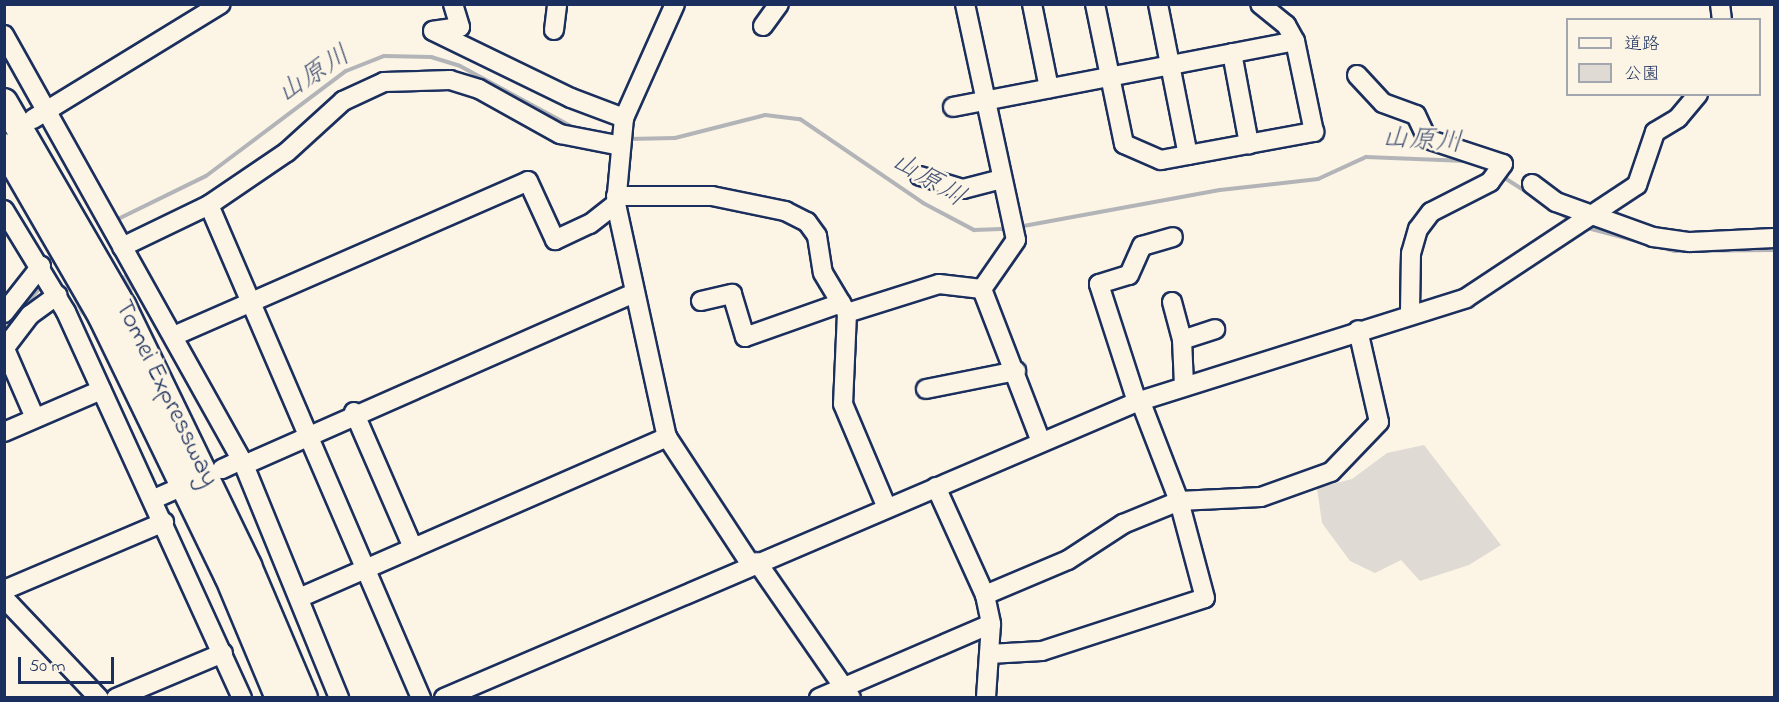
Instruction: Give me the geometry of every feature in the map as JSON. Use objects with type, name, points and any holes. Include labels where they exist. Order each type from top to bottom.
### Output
[{"type":"highway","name":"Tomei Expressway","points":[[4,102],[128,317],[248,566],[304,698]]},
{"type":"highway","name":"Tomei Expressway","points":[[4,147],[107,327],[279,698]]},
{"type":"street","points":[[33,119],[221,4]]},
{"type":"street","points":[[453,4],[460,27],[433,31],[571,98],[624,118]]},
{"type":"street","points":[[554,30],[557,4]]},
{"type":"street","points":[[675,4],[624,118],[616,200],[632,294],[667,437],[754,564],[848,692]]},
{"type":"street","points":[[763,26],[779,4]]},
{"type":"street","points":[[965,4],[1016,240],[982,289]]},
{"type":"street","points":[[1032,4],[1049,88]]},
{"type":"street","points":[[1095,4],[1124,144],[1161,160],[1314,132],[1295,41],[1286,25],[1260,4]]},
{"type":"street","points":[[1158,4],[1188,155]]},
{"type":"street","points":[[4,35],[50,110],[88,193],[122,247],[136,278],[176,335],[242,463],[339,698]]},
{"type":"street","points":[[953,107],[1295,41]]},
{"type":"street","points":[[1232,53],[1249,144]]},
{"type":"street","points":[[1357,75],[1383,103],[1416,115],[1427,139],[1503,164],[1490,182],[1431,212],[1418,229],[1411,253],[1410,313]]},
{"type":"street","points":[[122,247],[209,205],[287,152],[343,101],[384,82],[450,80],[479,89],[560,134],[621,146]]},
{"type":"street","points":[[444,698],[1138,401],[1410,313],[1466,298],[1636,185],[1654,132],[1678,118],[1696,96]]},
{"type":"street","points":[[920,176],[963,189],[1002,179]]},
{"type":"street","points":[[176,335],[528,181],[555,240],[590,224],[616,200],[712,196],[785,211],[807,222],[817,236],[823,273],[844,308],[843,404],[887,508]]},
{"type":"street","points":[[1532,184],[1591,216],[1653,237],[1690,242],[1774,238]]},
{"type":"street","points":[[209,205],[420,697]]},
{"type":"street","points":[[6,215],[56,292],[72,309],[101,390],[154,499],[243,698]]},
{"type":"street","points":[[989,654],[1042,651],[1205,598],[1179,501],[1138,401],[1099,284],[1129,275],[1142,246],[1173,237]]},
{"type":"street","points":[[4,313],[43,269]]},
{"type":"street","points":[[701,301],[732,294],[745,337],[844,308],[939,284],[982,289]]},
{"type":"street","points":[[982,289],[1016,371],[1041,442]]},
{"type":"street","points":[[35,418],[5,349],[30,315],[56,292]]},
{"type":"street","points":[[222,468],[242,463],[354,412],[632,294]]},
{"type":"street","points":[[1172,302],[1182,340],[1184,385]]},
{"type":"street","points":[[1182,340],[1215,328]]},
{"type":"street","points":[[985,595],[1068,560],[1123,524],[1179,501],[1261,497],[1330,472],[1379,422],[1358,330]]},
{"type":"street","points":[[926,389],[1016,371]]},
{"type":"street","points":[[4,432],[101,390]]},
{"type":"street","points":[[354,412],[413,548]]},
{"type":"street","points":[[299,597],[667,437]]},
{"type":"street","points":[[936,487],[985,595],[991,624],[986,698]]},
{"type":"street","points":[[154,499],[172,491]]},
{"type":"street","points":[[4,590],[164,522]]},
{"type":"street","points":[[4,598],[99,698]]},
{"type":"street","points":[[819,698],[848,692],[991,624]]},
{"type":"street","points":[[116,698],[223,653]]},
{"type":"green space","points":[[1424,445],[1501,545],[1469,565],[1420,581],[1401,560],[1375,573],[1350,561],[1322,523],[1317,488],[1352,479],[1387,453]]},
{"type":"waterway","name":"山原川","points":[[114,221],[206,176],[346,71],[384,56],[431,57],[460,66],[574,128]]},
{"type":"waterway","name":"山原川","points":[[628,139],[675,138],[765,115],[800,119],[923,203],[974,230],[1008,229]]},
{"type":"waterway","name":"山原川","points":[[1018,227],[1220,190],[1318,179],[1366,157],[1466,161]]},
{"type":"waterway","name":"山原川","points":[[1500,175],[1572,221]]},
{"type":"waterway","name":"山原川","points":[[1584,227],[1674,251],[1774,250]]},
{"type":"waterway","name":"山原川","points":[[4,326],[42,286]]},
{"type":"tunnel","points":[[77,307],[130,282]]}]
